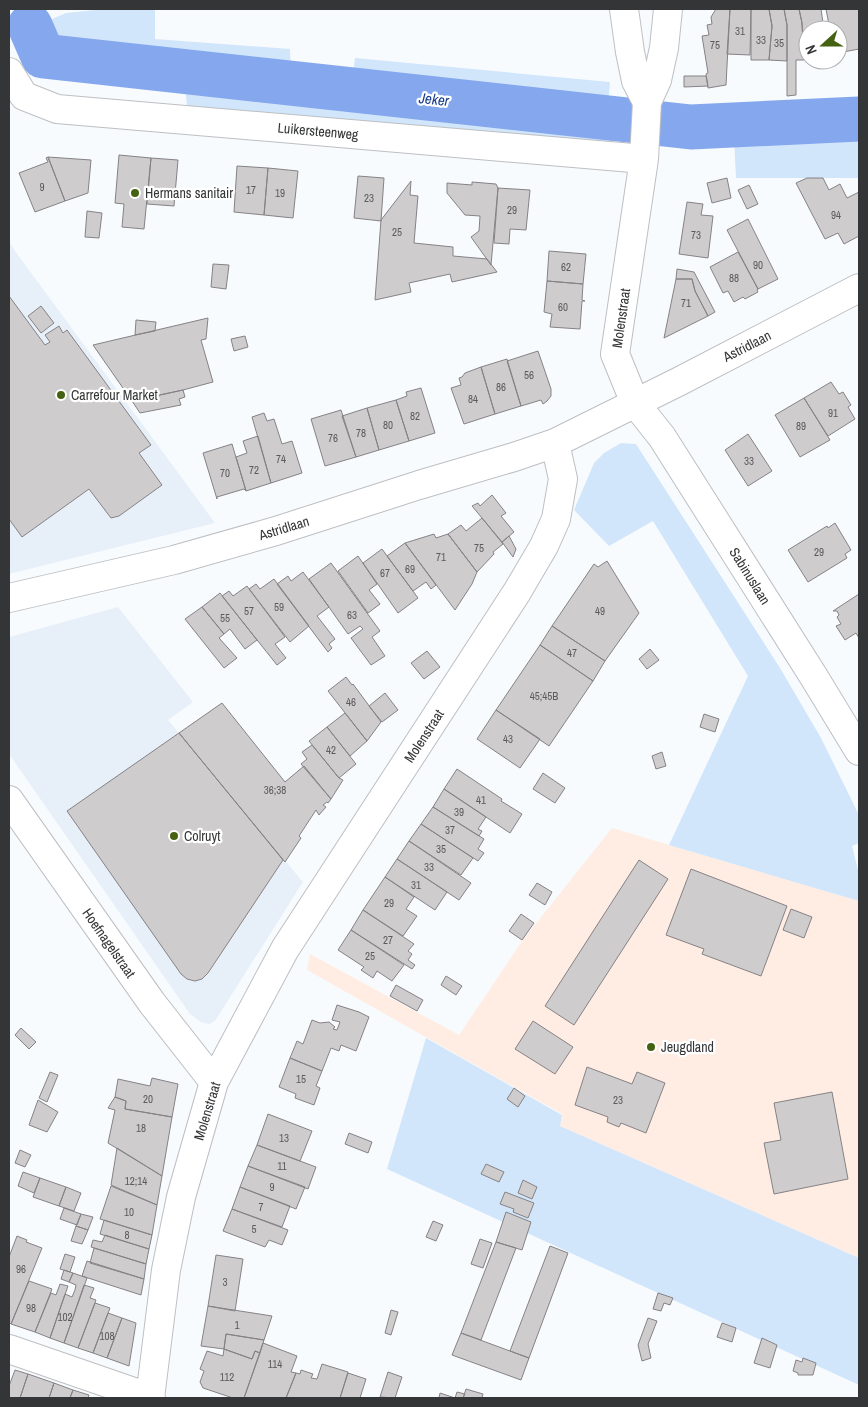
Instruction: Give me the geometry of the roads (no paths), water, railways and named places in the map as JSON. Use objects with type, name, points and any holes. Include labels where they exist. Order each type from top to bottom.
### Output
[{"type":"street","name":"Molenstraat","points":[[624,9],[636,82],[647,102]]},
{"type":"street","name":"Molenstraat","points":[[635,404],[615,354],[645,148],[647,102],[657,80],[664,48],[668,9]]},
{"type":"street","name":"Luikersteenweg","points":[[9,72],[16,101],[57,109],[645,148]]},
{"type":"street","name":"Astridlaan","points":[[635,404],[859,288]]},
{"type":"street","points":[[555,443],[635,404]]},
{"type":"street","name":"Sabinuslaan","points":[[635,404],[662,437],[859,751]]},
{"type":"street","name":"Molenstraat","points":[[150,1398],[166,1270],[181,1197],[214,1082],[285,949],[544,546],[556,519],[563,479],[555,443]]},
{"type":"street","name":"Astridlaan","points":[[9,598],[174,560],[276,531],[555,443]]},
{"type":"street","name":"Hoefnagelstraat","points":[[9,800],[152,1003],[214,1082]]},
{"type":"street","points":[[9,1349],[150,1398]]},
{"type":"waterway","name":"Jeker","points":[[30,26],[43,56],[691,127],[859,119]]},
{"type":"place","name":"Hermans sanitair","points":[[135,193]]},
{"type":"place","name":"Carrefour Market","points":[[61,395]]},
{"type":"place","name":"Colruyt","points":[[174,836]]},
{"type":"place","name":"Jeugdland","points":[[651,1047]]}]
